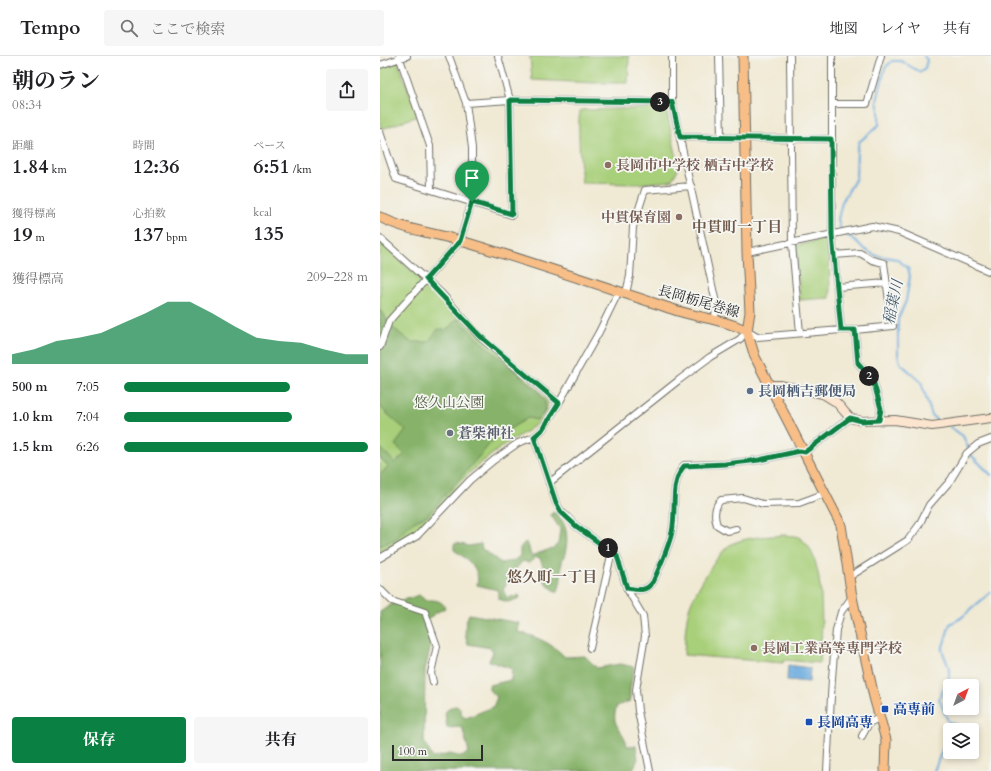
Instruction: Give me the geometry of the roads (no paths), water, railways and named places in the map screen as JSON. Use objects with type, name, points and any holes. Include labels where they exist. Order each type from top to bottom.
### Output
[{"type":"main road","points":[[743,56],[747,252],[750,312],[747,331]]},
{"type":"main road","name":"長岡栃尾巻線","points":[[380,217],[391,223],[530,261],[674,310],[737,326],[747,331],[755,357],[826,493],[841,525],[852,597],[874,697],[881,717],[886,740],[885,771]]},
{"type":"main road","points":[[770,385],[780,385],[823,394],[836,402],[850,418],[862,421],[895,420],[932,426],[991,418]]},
{"type":"street","points":[[380,65],[399,57],[407,56]]},
{"type":"street","points":[[380,347],[389,321],[460,241],[472,202],[472,148],[466,103],[449,56]]},
{"type":"street","points":[[380,132],[396,179],[512,214],[510,100],[498,56]]},
{"type":"street","points":[[672,56],[672,102],[716,303],[716,320]]},
{"type":"street","points":[[719,56],[721,137]]},
{"type":"street","points":[[790,56],[792,244],[800,333]]},
{"type":"street","points":[[832,56],[831,139],[835,234],[834,255],[841,330]]},
{"type":"street","points":[[832,104],[867,104],[881,56]]},
{"type":"street","points":[[399,57],[430,146],[431,189]]},
{"type":"street","points":[[466,103],[510,100],[672,102]]},
{"type":"street","points":[[680,137],[831,139]]},
{"type":"street","points":[[380,558],[417,536],[470,480],[494,460],[518,443],[534,437],[542,430],[623,292],[630,276],[633,227],[645,190],[691,186]]},
{"type":"street","points":[[747,252],[792,244],[872,226],[898,232],[991,272]]},
{"type":"street","points":[[380,238],[426,279],[480,336],[559,403]]},
{"type":"street","points":[[834,255],[860,253],[872,260],[884,263],[889,301]]},
{"type":"street","points":[[837,287],[887,283]]},
{"type":"street","points":[[549,483],[679,380],[710,357],[740,339],[747,331],[757,337],[893,326]]},
{"type":"street","points":[[855,330],[858,363],[873,380],[881,409],[879,420]]},
{"type":"street","points":[[627,588],[643,590],[648,588],[653,582],[672,534],[675,485],[677,475],[684,466],[725,464],[759,460],[800,451],[805,452],[850,418]]},
{"type":"street","points":[[534,437],[556,503],[561,512],[576,526],[612,551],[620,563],[627,588],[643,616],[645,624],[636,690],[638,712],[650,771]]},
{"type":"street","points":[[849,576],[908,540],[929,505],[950,482],[967,453],[972,448],[991,439]]},
{"type":"street","points":[[736,529],[727,531],[717,525],[715,514],[718,502],[721,500],[743,498],[763,504],[799,503],[826,493]]},
{"type":"street","points":[[590,648],[612,551]]},
{"type":"street","points":[[380,588],[392,601],[425,612],[437,646],[431,672],[433,682]]},
{"type":"street","points":[[828,771],[832,678],[836,630],[841,612],[852,597]]},
{"type":"street","points":[[862,736],[869,723],[881,717]]},
{"type":"water","points":[[788,665],[810,668],[809,682],[787,680]]},
{"type":"waterway","name":"稲葉川","points":[[924,56],[927,60],[925,68],[920,72],[901,61],[892,61],[885,68],[877,101],[879,110],[879,125],[859,142],[857,151],[856,178],[842,202],[838,219],[840,228],[846,235],[855,240],[864,249],[874,255],[897,259],[908,268],[910,276],[906,301],[898,319],[898,355],[900,363],[921,382],[932,416],[939,422]]},
{"type":"waterway","name":"稲葉川","points":[[950,427],[963,436],[971,455],[991,475]]},
{"type":"waterway","name":"稲葉川","points":[[952,723],[948,721],[939,699],[949,677],[949,668],[942,650],[950,624],[961,618],[991,592]]},
{"type":"waterway","name":"稲葉川","points":[[934,771],[943,748]]},
{"type":"place","name":"長岡市中学校 栖吉中学校","points":[[608,165]]},
{"type":"place","name":"中貫保育園","points":[[679,217]]},
{"type":"place","name":"長岡栖吉郵便局","points":[[750,391]]},
{"type":"place","name":"蒼柴神社","points":[[450,433]]},
{"type":"place","name":"長岡工業高等専門学校","points":[[754,648]]},
{"type":"place","name":"高専前","points":[[885,709]]},
{"type":"place","name":"長岡高専","points":[[809,722]]},
{"type":"district","name":"中貫町一丁目","points":[[737,227]]},
{"type":"district","name":"悠久町一丁目","points":[[552,577]]},
{"type":"park label","name":"悠久山公園","points":[[449,402]]}]
